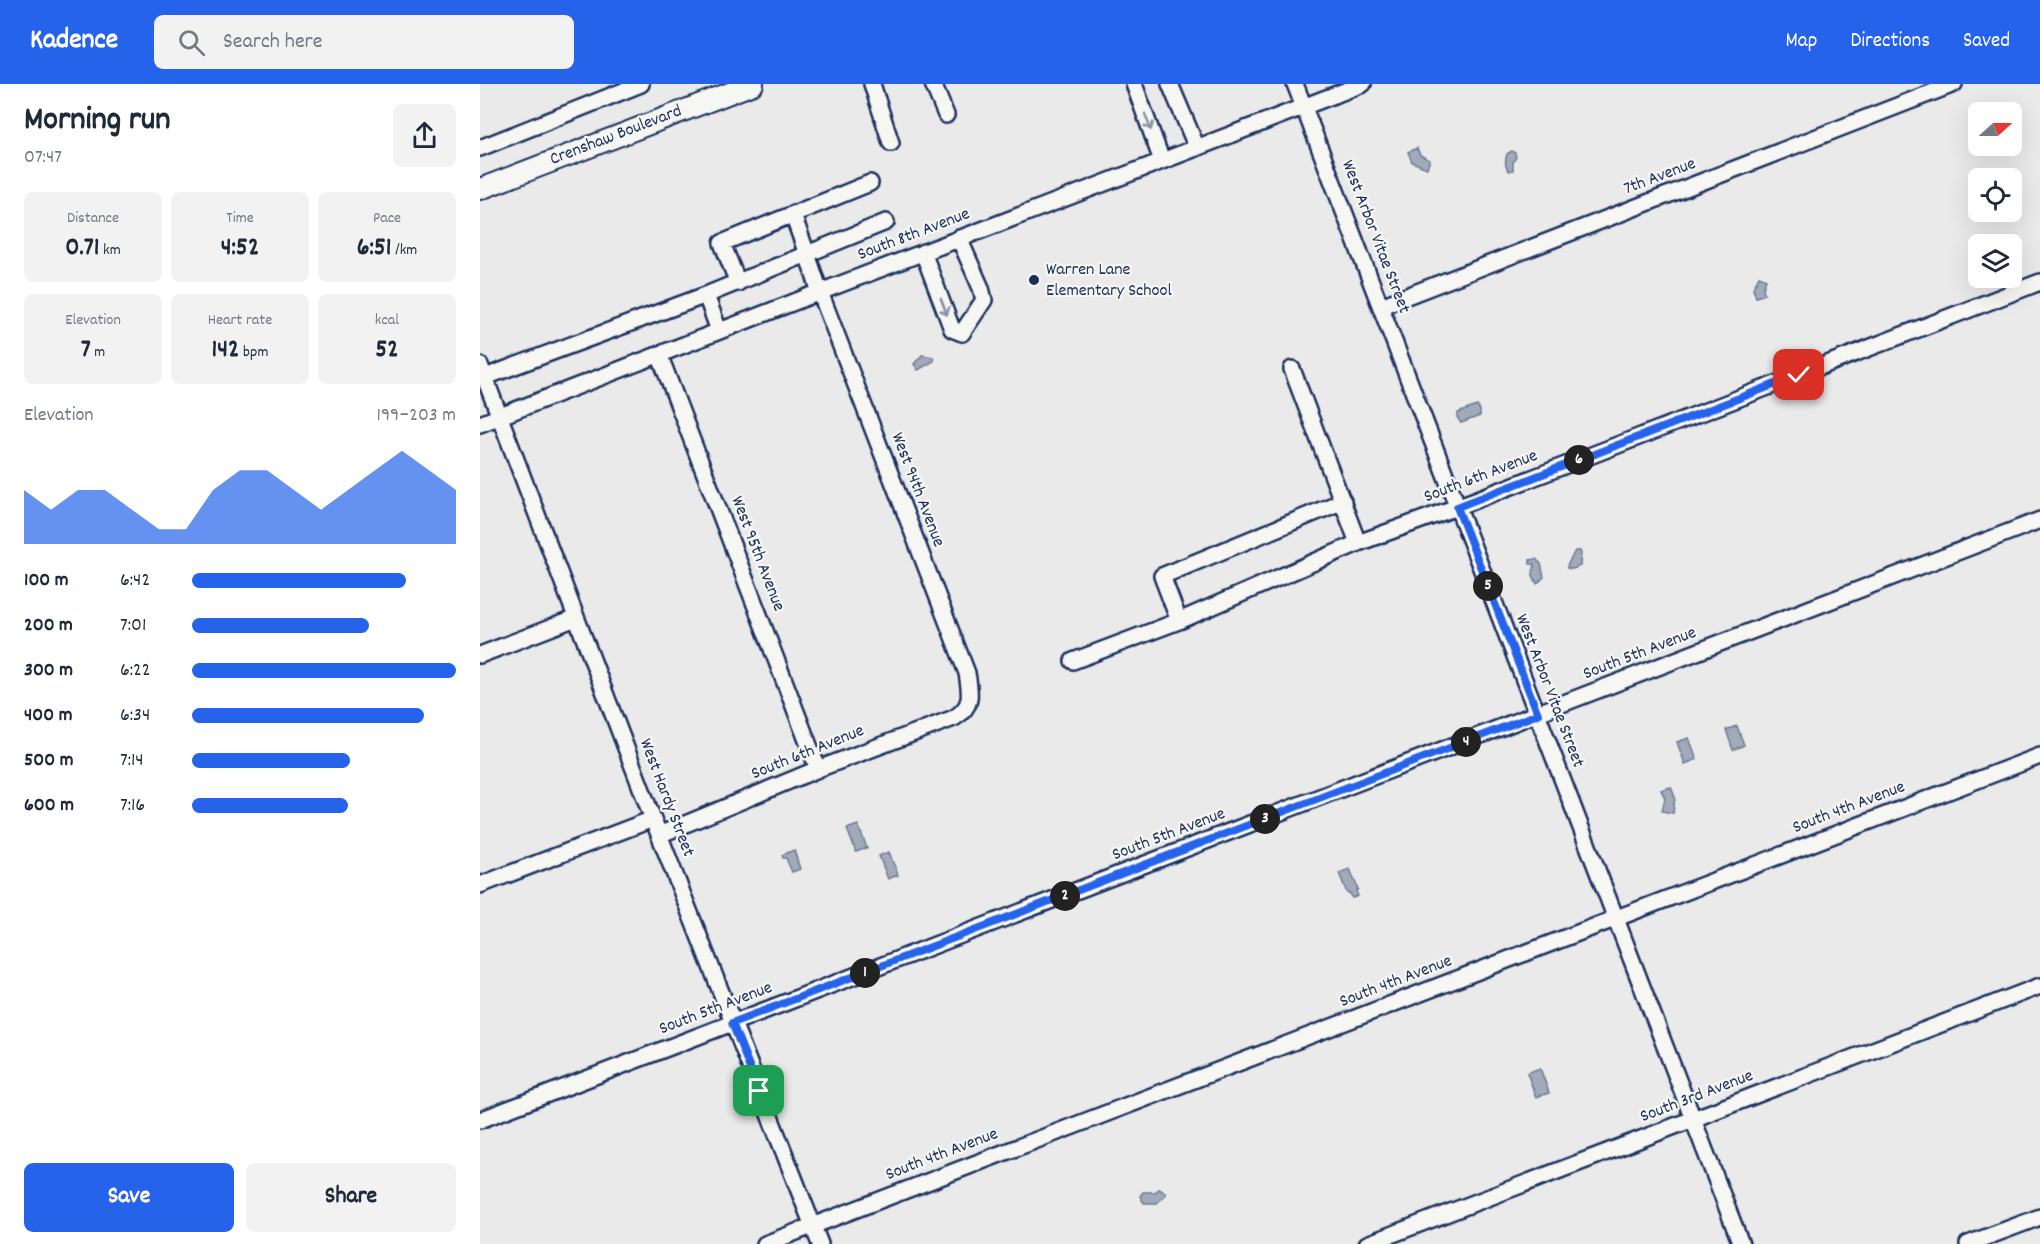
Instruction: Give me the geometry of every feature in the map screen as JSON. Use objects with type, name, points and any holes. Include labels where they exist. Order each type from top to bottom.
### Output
[{"type":"main road","name":"Crenshaw Boulevard","points":[[480,189],[753,84]]},
{"type":"street","points":[[480,148],[641,84]]},
{"type":"street","points":[[872,84],[891,143]]},
{"type":"street","points":[[933,84],[946,115]]},
{"type":"street","points":[[1134,84],[1162,161]]},
{"type":"street","points":[[1170,84],[1197,148]]},
{"type":"street","name":"West Arbor Vitae Street","points":[[1295,84],[1740,1244]]},
{"type":"street","name":"South 8th Avenue","points":[[480,424],[1363,84]]},
{"type":"street","name":"7th Avenue","points":[[1381,306],[1954,84]]},
{"type":"street","points":[[738,283],[722,243],[870,183]]},
{"type":"street","name":"West 94th Avenue","points":[[793,214],[820,292],[967,673],[968,705]]},
{"type":"street","points":[[482,371],[706,295],[886,222]]},
{"type":"street","points":[[922,252],[952,329],[962,333],[984,300],[959,238]]},
{"type":"street","name":"South 6th Avenue","points":[[1073,661],[1179,621],[1358,543],[2040,282]]},
{"type":"street","points":[[706,295],[719,331]]},
{"type":"street","name":"West 95th Avenue","points":[[659,354],[819,769]]},
{"type":"street","points":[[1292,369],[1358,543]]},
{"type":"street","name":"West Hardy Street","points":[[482,371],[659,835],[820,1244]]},
{"type":"street","points":[[1179,621],[1162,576],[1343,501]]},
{"type":"street","name":"South 5th Avenue","points":[[480,1120],[2040,520]]},
{"type":"street","points":[[480,655],[576,618]]},
{"type":"street","name":"South 6th Avenue","points":[[659,835],[819,769],[954,718],[968,705]]},
{"type":"street","name":"South 4th Avenue","points":[[765,1244],[2040,756]]},
{"type":"street","points":[[480,885],[653,819]]},
{"type":"street","name":"South 3rd Avenue","points":[[1367,1244],[2040,986]]},
{"type":"street","points":[[1968,1244],[2040,1217]]},
{"type":"water","points":[[1417,148],[1420,155],[1430,160],[1427,168],[1412,162],[1408,152]]},
{"type":"water","points":[[1512,151],[1516,157],[1513,170],[1509,171],[1506,158],[1507,154]]},
{"type":"water","points":[[1759,276],[1766,279],[1763,289],[1765,294],[1756,297],[1753,288]]},
{"type":"water","points":[[922,355],[933,357],[934,361],[918,370],[914,364]]},
{"type":"water","points":[[1477,406],[1480,416],[1461,423],[1458,413]]},
{"type":"water","points":[[1575,551],[1581,553],[1580,566],[1573,569],[1567,568],[1567,566]]},
{"type":"water","points":[[1536,559],[1541,564],[1544,577],[1537,584],[1533,575],[1534,564],[1530,564],[1530,560]]},
{"type":"water","points":[[1737,726],[1744,745],[1733,750],[1726,730]]},
{"type":"water","points":[[1689,738],[1697,759],[1685,764],[1677,742]]},
{"type":"water","points":[[1671,787],[1675,797],[1673,813],[1662,811],[1665,798],[1661,790]]},
{"type":"water","points":[[858,825],[867,848],[856,852],[847,829]]},
{"type":"water","points":[[794,850],[800,869],[792,872],[786,858],[782,855]]},
{"type":"water","points":[[889,852],[898,875],[888,879],[879,856]]},
{"type":"water","points":[[1350,869],[1358,889],[1356,891],[1358,896],[1352,898],[1350,893],[1347,893],[1339,873]]},
{"type":"water","points":[[1540,1068],[1549,1093],[1536,1097],[1527,1073]]},
{"type":"water","points":[[1159,1189],[1166,1194],[1157,1203],[1144,1203],[1140,1196],[1143,1192],[1155,1192]]},
{"type":"place","name":"Warren Lane Elementary School","points":[[1034,280]]},
{"type":"route","points":[[759,1091],[732,1023],[1538,714],[1457,507],[1799,375]]}]
